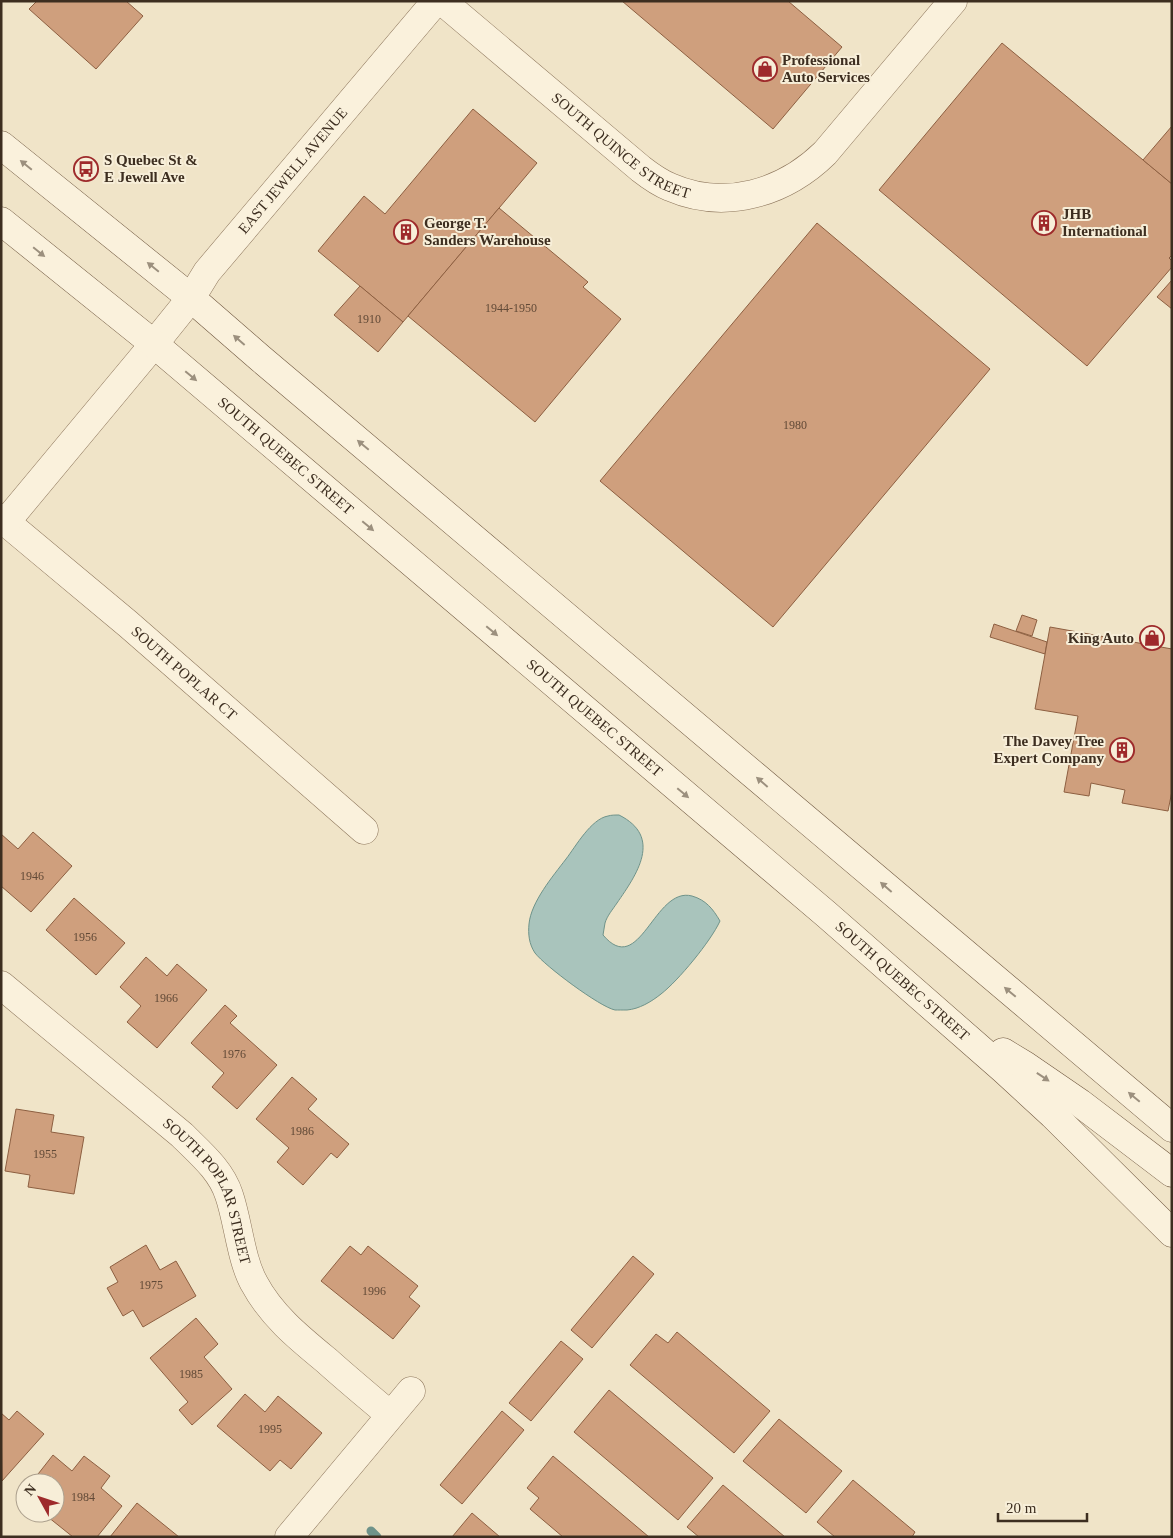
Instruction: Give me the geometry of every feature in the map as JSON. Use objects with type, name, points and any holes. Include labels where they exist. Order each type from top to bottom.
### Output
[{"type":"main road","name":"EAST JEWELL AVENUE","points":[[3,520],[154,344],[190,298],[207,272],[436,1]]},
{"type":"main road","name":"SOUTH QUINCE STREET","points":[[442,1],[641,169],[670,187],[705,196],[748,195],[781,186],[806,170],[825,153],[953,1]]},
{"type":"main road","points":[[1,145],[190,298],[1172,1128]]},
{"type":"main road","name":"SOUTH QUEBEC STREET","points":[[1,221],[154,344],[956,1026],[1053,1115],[1172,1233]]},
{"type":"main road","name":"SOUTH POPLAR CT","points":[[3,520],[128,624],[364,830]]},
{"type":"main road","name":"SOUTH POPLAR STREET","points":[[1,985],[182,1135],[206,1158],[221,1177],[229,1194],[252,1280],[263,1299],[296,1335],[390,1415]]},
{"type":"main road","points":[[956,1026],[1010,1056],[1046,1079],[1119,1131],[1172,1173]]},
{"type":"main road","points":[[289,1537],[411,1390]]},
{"type":"water","points":[[610,815],[619,815],[632,824],[640,834],[643,845],[642,856],[632,880],[607,918],[603,935],[616,946],[627,946],[637,939],[667,904],[679,897],[692,896],[701,900],[712,909],[720,921],[702,949],[668,988],[645,1005],[627,1010],[615,1010],[598,1002],[561,976],[535,953],[530,943],[529,931],[531,916],[538,898],[584,834],[602,818]]},
{"type":"building","points":[[37,1],[126,1],[143,16],[96,69],[29,9]]},
{"type":"building","points":[[622,1],[788,1],[842,47],[773,129]]},
{"type":"building","name":"JHB International","points":[[1002,43],[1172,184],[1172,255],[1169,258],[1172,261],[1172,267],[1087,366],[879,190]]},
{"type":"building","name":"George T. Sanders Warehouse","points":[[473,109],[537,163],[403,322],[318,251],[364,196],[385,214]]},
{"type":"building","points":[[1172,126],[1172,184],[1143,160]]},
{"type":"building","points":[[499,208],[588,282],[583,287],[621,319],[535,422],[408,316]]},
{"type":"building","points":[[817,223],[990,369],[773,627],[600,481]]},
{"type":"building","points":[[1172,280],[1172,309],[1157,297]]},
{"type":"building","points":[[360,286],[403,322],[378,352],[334,315]]},
{"type":"building","points":[[1022,615],[1037,620],[1032,636],[1016,631]]},
{"type":"building","points":[[994,624],[1047,642],[1045,654],[990,637]]},
{"type":"building","name":"The Davey Tree Expert Company","points":[[1050,627],[1172,649],[1172,791],[1168,811],[1122,803],[1125,790],[1091,783],[1089,796],[1064,792],[1078,716],[1035,709]]},
{"type":"building","points":[[33,832],[72,866],[31,912],[1,886],[1,834],[18,849]]},
{"type":"building","points":[[74,898],[125,943],[96,975],[46,930]]},
{"type":"building","points":[[146,957],[167,976],[177,964],[207,990],[157,1048],[127,1022],[141,1006],[120,987]]},
{"type":"building","points":[[225,1005],[237,1016],[230,1023],[277,1065],[237,1109],[212,1087],[224,1073],[191,1043]]},
{"type":"building","points":[[292,1077],[317,1099],[308,1109],[349,1144],[337,1158],[331,1153],[303,1185],[277,1162],[289,1148],[256,1119]]},
{"type":"building","points":[[16,1109],[54,1115],[51,1132],[84,1137],[74,1194],[28,1187],[30,1175],[5,1171]]},
{"type":"building","points":[[146,1245],[160,1270],[176,1261],[196,1296],[143,1327],[133,1310],[123,1316],[107,1288],[118,1282],[110,1267]]},
{"type":"building","points":[[350,1246],[361,1255],[368,1246],[418,1286],[409,1297],[420,1306],[393,1339],[321,1281]]},
{"type":"building","points":[[633,1256],[654,1274],[592,1348],[571,1330]]},
{"type":"building","points":[[196,1318],[218,1344],[204,1357],[232,1389],[192,1425],[179,1410],[188,1402],[150,1358]]},
{"type":"building","points":[[677,1332],[770,1411],[734,1453],[630,1365],[656,1334],[668,1343]]},
{"type":"building","points":[[561,1341],[583,1359],[531,1421],[509,1403]]},
{"type":"building","points":[[609,1390],[713,1478],[678,1520],[574,1432]]},
{"type":"building","points":[[245,1394],[265,1412],[278,1396],[322,1433],[291,1469],[280,1460],[270,1471],[217,1426]]},
{"type":"building","points":[[17,1411],[44,1434],[2,1481],[1,1413],[9,1420]]},
{"type":"building","points":[[502,1411],[524,1430],[462,1504],[440,1485]]},
{"type":"building","points":[[779,1419],[842,1471],[806,1513],[743,1461]]},
{"type":"building","points":[[53,1455],[72,1471],[84,1456],[110,1476],[101,1488],[122,1506],[97,1537],[73,1537],[56,1523],[65,1523],[65,1473],[39,1473]]},
{"type":"building","points":[[553,1456],[649,1537],[563,1537],[530,1509],[539,1498],[527,1488]]},
{"type":"building","points":[[853,1480],[915,1532],[912,1537],[835,1537],[817,1522]]},
{"type":"building","points":[[723,1485],[785,1537],[699,1537],[687,1527]]},
{"type":"building","points":[[137,1503],[179,1537],[110,1537]]},
{"type":"building","points":[[472,1513],[500,1537],[452,1537]]},
{"type":"waterway","points":[[371,1531],[377,1537]]},
{"type":"place","name":"Professional Auto Services","points":[[765,69]]},
{"type":"place","name":"S Quebec St & E Jewell Ave","points":[[86,169]]},
{"type":"place","name":"JHB International","points":[[1044,223]]},
{"type":"place","name":"George T. Sanders Warehouse","points":[[406,232]]},
{"type":"place","name":"King Auto","points":[[1152,638]]},
{"type":"place","name":"The Davey Tree Expert Company","points":[[1122,750]]}]
